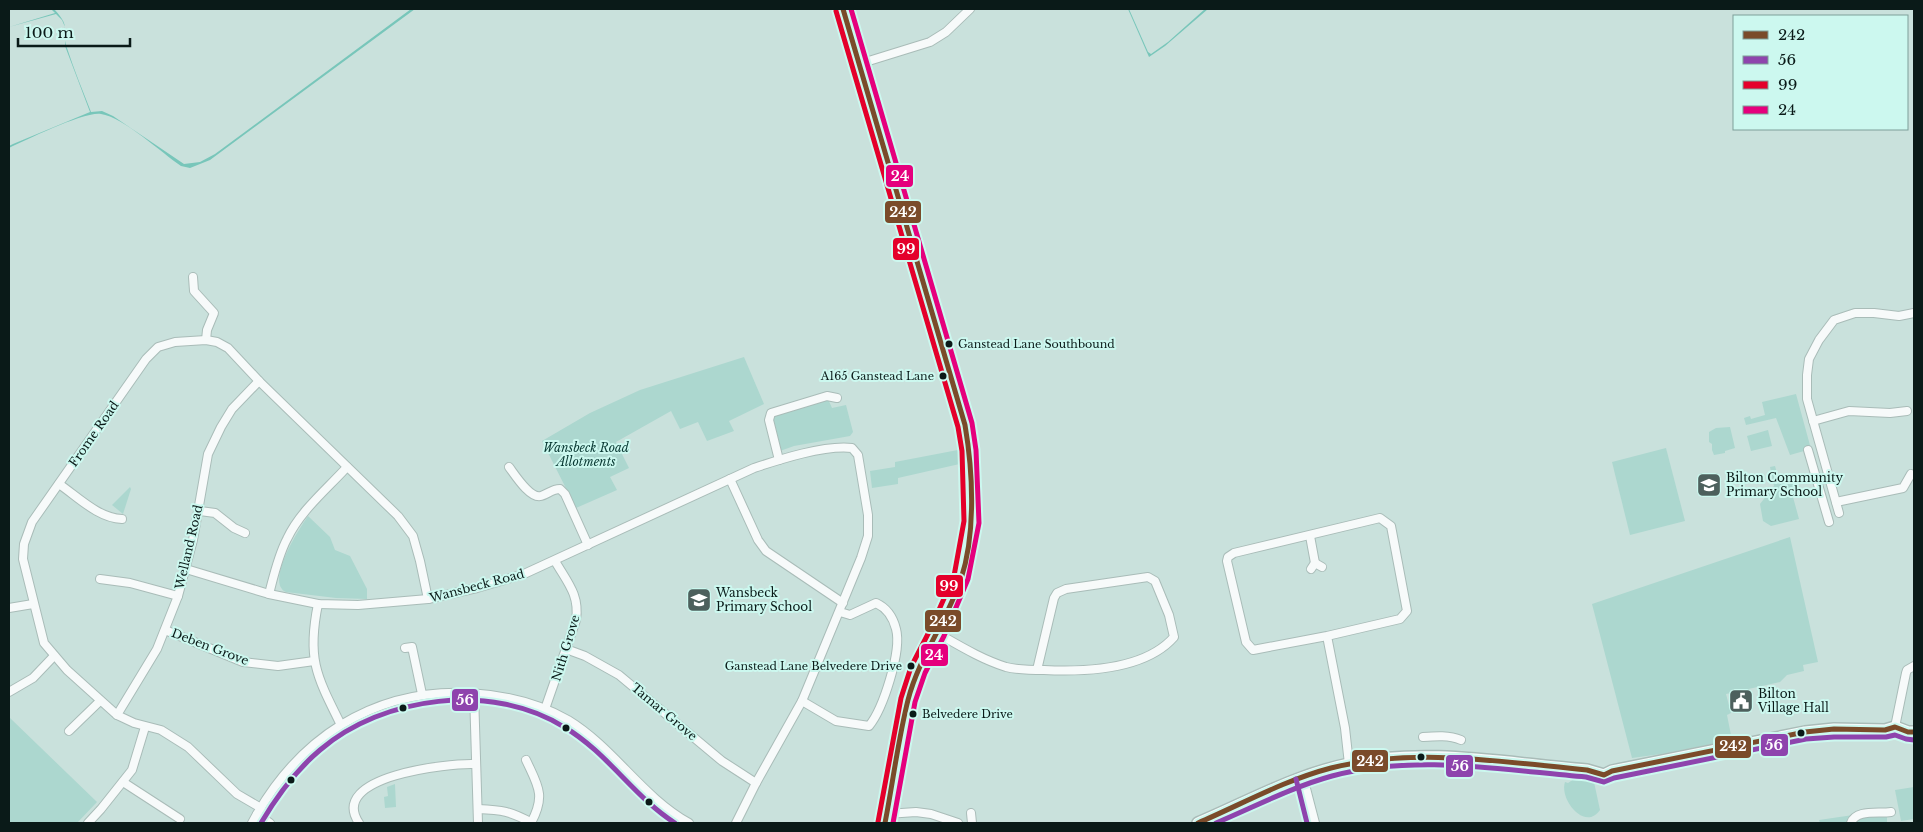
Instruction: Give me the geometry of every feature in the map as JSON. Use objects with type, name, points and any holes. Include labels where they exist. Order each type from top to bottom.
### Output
[{"type":"highway","points":[[843,9],[963,418],[969,450],[972,522],[961,578],[937,634],[918,670],[908,700],[886,819]]},
{"type":"main road","points":[[1198,823],[1303,777],[1350,764],[1390,758],[1435,756],[1587,770],[1604,775],[1612,771],[1805,732],[1834,729],[1885,730],[1895,727],[1908,732],[1914,732]]},
{"type":"street","points":[[859,64],[930,42],[946,32],[970,9]]},
{"type":"street","points":[[193,277],[194,291],[214,314],[207,330],[206,340]]},
{"type":"street","points":[[1840,513],[1817,441],[1806,392],[1809,359],[1819,340],[1834,320],[1855,313],[1899,316],[1914,313]]},
{"type":"street","name":"Frome Road","points":[[270,823],[188,746],[162,730],[145,727],[116,715],[100,701],[54,656],[44,643],[33,604],[23,559],[24,544],[32,522],[146,359],[158,347],[175,342],[206,340],[217,342],[228,348],[259,381],[398,516],[412,536],[420,561],[428,599]]},
{"type":"street","name":"Welland Road","points":[[116,715],[157,649],[178,596],[200,511],[208,454],[232,409],[259,381]]},
{"type":"street","points":[[780,460],[769,420],[771,413],[827,396],[837,398]]},
{"type":"street","points":[[1813,421],[1848,411],[1904,414]]},
{"type":"street","name":"Wansbeck Road","points":[[186,569],[269,594],[318,604],[358,605],[428,599],[519,576],[754,468],[840,446],[852,448],[858,455],[868,515],[868,536],[862,558],[802,701],[736,823]]},
{"type":"street","points":[[1808,450],[1829,522]]},
{"type":"street","points":[[269,594],[278,560],[287,538],[298,521],[347,467]]},
{"type":"street","points":[[509,467],[529,492],[535,496],[541,496],[555,489],[565,494],[588,545]]},
{"type":"street","points":[[1836,502],[1905,490],[1911,474]]},
{"type":"street","points":[[730,479],[758,540],[766,551],[843,603]]},
{"type":"street","points":[[59,484],[101,514],[112,518],[122,518]]},
{"type":"street","points":[[200,511],[215,513],[234,528],[245,533]]},
{"type":"street","points":[[1380,518],[1390,526],[1408,611],[1400,619],[1327,636],[1253,650],[1246,642],[1227,561],[1228,556],[1380,518]]},
{"type":"street","points":[[1310,536],[1316,566]]},
{"type":"street","name":"Nith Grove","points":[[546,710],[578,607],[575,596],[555,561]]},
{"type":"street","points":[[937,634],[979,657],[1008,667],[1037,670],[1077,671],[1124,665],[1165,647],[1174,637],[1169,615],[1155,581],[1148,577],[1066,589],[1057,593],[1054,598],[1037,670]]},
{"type":"street","points":[[100,579],[130,583],[178,596]]},
{"type":"street","points":[[802,701],[836,721],[869,726],[876,719],[893,673],[897,638],[896,630],[890,614],[884,606],[876,602],[850,615],[840,612]]},
{"type":"street","points":[[9,608],[33,604]]},
{"type":"street","points":[[318,604],[313,629],[314,661],[318,676],[340,723]]},
{"type":"street","name":"Deben Grove","points":[[165,630],[243,662],[278,666],[314,661]]},
{"type":"street","points":[[1327,636],[1350,764]]},
{"type":"street","points":[[405,648],[412,647],[422,694]]},
{"type":"street","name":"Tamar Grove","points":[[566,649],[585,656],[619,675],[722,761],[756,783]]},
{"type":"street","points":[[9,692],[33,678],[54,656]]},
{"type":"street","points":[[1895,727],[1906,673],[1907,670],[1914,666]]},
{"type":"street","points":[[252,823],[280,779],[304,752],[340,723],[387,702],[422,694],[450,692],[502,697],[546,710],[568,720],[590,735],[612,755],[656,801],[689,823]]},
{"type":"street","points":[[474,693],[478,823]]},
{"type":"street","points":[[69,731],[100,701]]},
{"type":"street","points":[[88,823],[132,770],[145,727]]},
{"type":"street","points":[[1423,737],[1454,737],[1461,740]]},
{"type":"street","points":[[478,809],[502,810],[514,813],[531,823],[538,809],[540,795],[526,760]]},
{"type":"street","points":[[359,823],[355,818],[353,808],[355,800],[371,785],[419,770],[440,766],[475,764]]},
{"type":"street","points":[[1303,777],[1315,823]]},
{"type":"street","points":[[123,782],[180,819]]},
{"type":"street","points":[[886,819],[916,812],[931,814],[958,823]]},
{"type":"street","points":[[1851,823],[1856,815],[1891,812]]},
{"type":"green space","name":"Wansbeck Road Allotments","points":[[744,357],[764,404],[729,421],[734,431],[707,441],[698,422],[680,429],[671,411],[616,442],[629,468],[610,477],[617,490],[576,508],[542,441],[590,413],[640,390]]},
{"type":"green space","points":[[1796,394],[1811,449],[1790,455],[1776,418],[1746,425],[1744,418],[1750,416],[1751,419],[1765,415],[1762,402]]},
{"type":"green space","points":[[828,399],[832,408],[846,405],[853,432],[850,436],[794,446],[780,451],[773,419],[777,413]]},
{"type":"green space","points":[[1730,427],[1735,448],[1725,451],[1725,453],[1714,455],[1712,444],[1709,442],[1709,432],[1716,428]]},
{"type":"green space","points":[[1768,430],[1772,446],[1751,451],[1747,436]]},
{"type":"green space","points":[[1666,448],[1685,521],[1630,535],[1612,462]]},
{"type":"green space","points":[[963,449],[964,463],[898,478],[898,484],[872,488],[870,471],[895,467],[895,462]]},
{"type":"green space","points":[[1775,466],[1779,480],[1783,479],[1784,481],[1795,478],[1800,495],[1793,497],[1799,519],[1771,526],[1763,521],[1760,504],[1774,486],[1770,467]]},
{"type":"green space","points":[[130,487],[131,489],[123,514],[112,505]]},
{"type":"green space","points":[[308,516],[330,537],[335,550],[350,556],[367,589],[367,599],[336,598],[286,592],[281,586],[279,578],[281,567],[292,543]]},
{"type":"green space","points":[[1790,537],[1818,662],[1803,665],[1804,671],[1787,675],[1780,682],[1726,694],[1731,713],[1727,715],[1732,740],[1632,758],[1592,604]]},
{"type":"green space","points":[[10,718],[97,802],[77,823],[9,823]]},
{"type":"green space","points":[[1577,777],[1584,777],[1594,782],[1600,810],[1594,816],[1587,817],[1581,815],[1569,804],[1564,789],[1565,782],[1568,783]]},
{"type":"green space","points":[[395,784],[396,807],[385,808],[384,797],[388,796],[387,787]]},
{"type":"green space","points":[[1914,787],[1914,819],[1901,821],[1895,790]]},
{"type":"green space","points":[[1887,810],[1887,823],[1820,823],[1819,820]]},
{"type":"shaded area","points":[[51,9],[54,9],[60,16],[65,26],[56,14],[9,27],[55,13]]},
{"type":"shaded area","points":[[411,9],[415,9],[210,160],[190,168],[181,166],[134,130],[184,164],[200,162],[215,154]]},
{"type":"shaded area","points":[[1128,9],[1148,52],[1151,54],[1168,42],[1205,9],[1208,9],[1165,46],[1149,57]]},
{"type":"shaded area","points":[[65,40],[91,112],[102,111],[130,127],[110,117],[93,114],[69,121],[9,148],[13,144],[90,112],[65,46]]},
{"type":"transit line","name":"242","points":[[843,9],[965,425],[970,462],[972,502],[966,561],[955,594],[919,669],[908,700],[885,823]]},
{"type":"transit line","name":"24","points":[[851,9],[972,423],[976,450],[979,523],[968,579],[944,636],[925,673],[915,702],[893,823]]},
{"type":"transit line","name":"99","points":[[836,11],[958,427],[962,451],[964,521],[954,576],[911,667],[901,698],[878,822]]},
{"type":"transit line","name":"56","points":[[261,823],[280,794],[302,766],[320,750],[346,732],[375,717],[406,707],[439,701],[472,700],[504,704],[535,713],[564,727],[594,749],[646,801],[675,823]]},
{"type":"transit line","name":"242","points":[[1198,823],[1314,773],[1331,768],[1394,758],[1427,757],[1491,760],[1587,770],[1604,775],[1612,771],[1805,732],[1834,729],[1885,730],[1895,727],[1908,732],[1914,732]]},
{"type":"transit line","name":"56","points":[[1216,823],[1302,786],[1332,776],[1364,769],[1395,766],[1459,766],[1586,777],[1604,782],[1614,778],[1806,739],[1886,737],[1895,735],[1914,740]]},
{"type":"transit line","name":"56","points":[[1296,779],[1307,823]]},
{"type":"place","name":"Ganstead Lane Southbound","points":[[949,344]]},
{"type":"place","name":"A165 Ganstead Lane","points":[[943,376]]},
{"type":"place","name":"Bilton Community Primary School","points":[[1709,485]]},
{"type":"place","name":"Wansbeck Primary School","points":[[699,600]]},
{"type":"place","name":"Ganstead Lane Belvedere Drive","points":[[911,666]]},
{"type":"place","name":"Bilton Village Hall","points":[[1741,701]]},
{"type":"place","name":"Belvedere Drive","points":[[913,714]]}]
